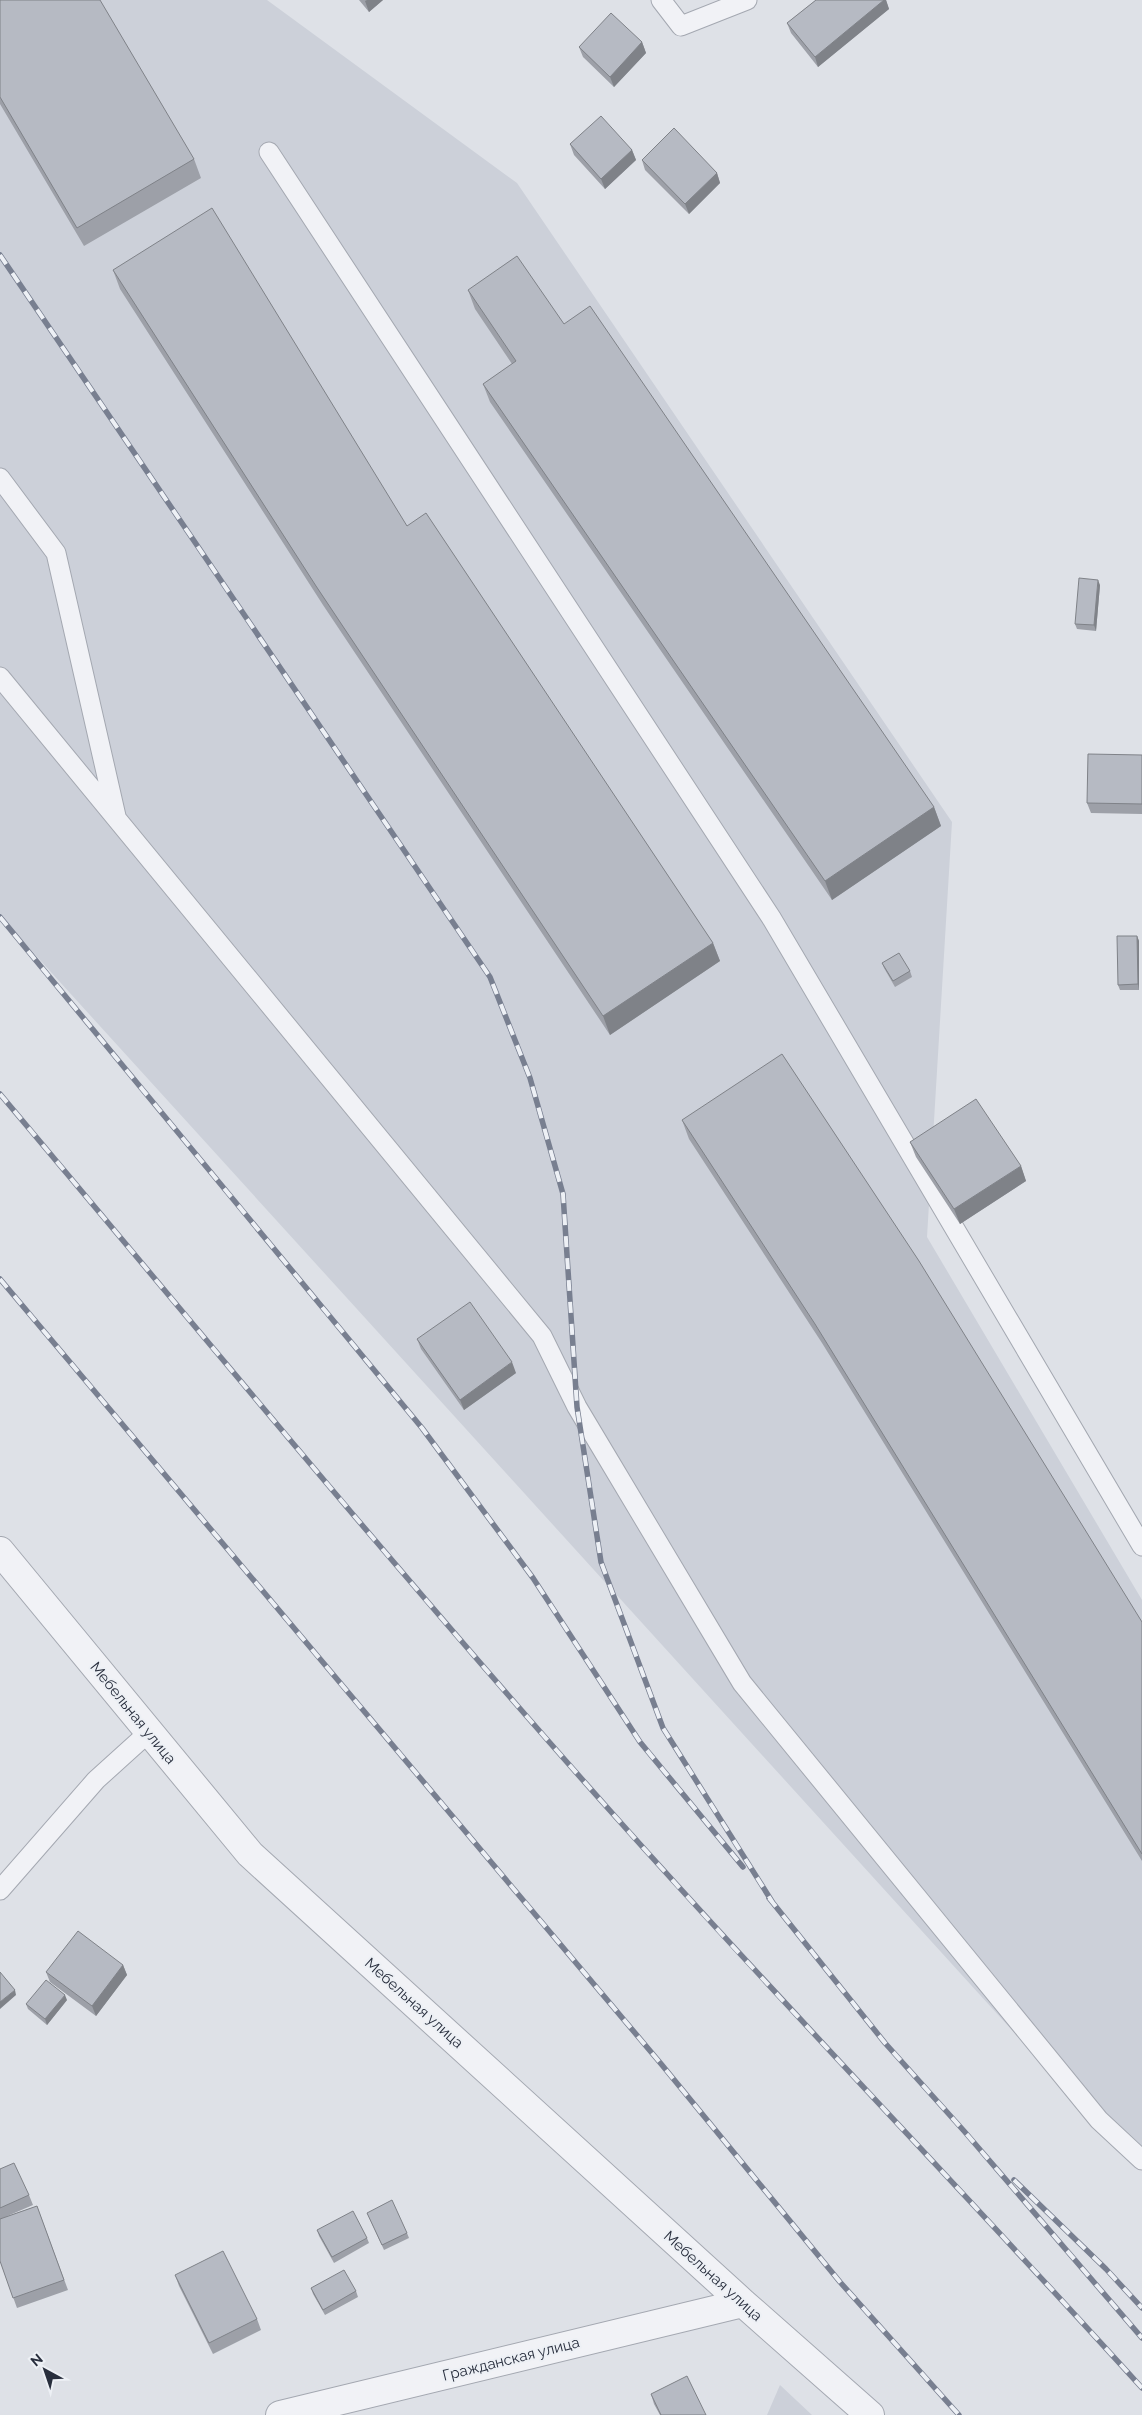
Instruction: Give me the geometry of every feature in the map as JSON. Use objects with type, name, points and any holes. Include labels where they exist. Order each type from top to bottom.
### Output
[{"type":"street","name":"Мебельная улица","points":[[0,1551],[148,1733],[250,1854],[743,2303],[870,2415]]},
{"type":"street","name":"Гражданская улица","points":[[280,2415],[743,2303]]},
{"type":"lane","points":[[661,0],[680,26],[748,0]]},
{"type":"lane","points":[[269,152],[772,919],[1142,1546]]},
{"type":"lane","points":[[0,478],[56,554],[117,820]]},
{"type":"lane","points":[[0,677],[542,1336],[577,1407],[742,1683],[1099,2120],[1142,2160]]},
{"type":"lane","points":[[0,1890],[96,1780],[148,1733]]},
{"type":"shaded area","points":[[0,0],[267,0],[517,183],[952,822],[927,1237],[1142,1600],[1142,2147],[1129,2159],[0,916]]},
{"type":"shaded area","points":[[780,2385],[812,2415],[767,2415]]},
{"type":"building","points":[[0,0],[100,0],[194,159],[77,228],[0,97]]},
{"type":"building","points":[[816,0],[884,0],[815,57],[787,23]]},
{"type":"building","points":[[611,13],[642,42],[610,77],[579,47]]},
{"type":"building","points":[[601,116],[632,150],[601,179],[570,144]]},
{"type":"building","points":[[674,128],[717,173],[685,204],[642,160]]},
{"type":"building","points":[[212,208],[407,526],[426,513],[713,943],[603,1016],[316,586],[113,270]]},
{"type":"building","points":[[517,256],[564,324],[590,306],[934,807],[825,881],[483,384],[516,361],[468,290]]},
{"type":"building","points":[[1079,578],[1098,580],[1094,625],[1075,624]]},
{"type":"building","points":[[1088,754],[1142,755],[1142,804],[1087,803]]},
{"type":"building","points":[[1117,936],[1137,936],[1138,984],[1118,985]]},
{"type":"building","points":[[899,953],[910,971],[893,981],[882,963]]},
{"type":"building","points":[[782,1054],[919,1261],[1142,1622],[1142,1854],[815,1324],[682,1120]]},
{"type":"building","points":[[976,1099],[1021,1166],[954,1209],[910,1142]]},
{"type":"building","points":[[470,1302],[512,1362],[460,1400],[417,1339]]},
{"type":"building","points":[[78,1931],[123,1965],[92,2006],[46,1972]]},
{"type":"building","points":[[0,1972],[15,1990],[0,2002]]},
{"type":"building","points":[[46,1980],[65,1995],[45,2019],[26,2004]]},
{"type":"building","points":[[14,2163],[29,2195],[0,2208],[0,2169]]},
{"type":"building","points":[[392,2200],[407,2233],[382,2245],[367,2213]]},
{"type":"building","points":[[37,2206],[64,2280],[13,2298],[0,2261],[0,2219]]},
{"type":"building","points":[[353,2211],[367,2238],[332,2257],[317,2230]]},
{"type":"building","points":[[223,2251],[257,2319],[209,2343],[175,2275]]},
{"type":"building","points":[[344,2270],[356,2291],[323,2310],[311,2288]]},
{"type":"building","points":[[687,2376],[706,2415],[661,2415],[651,2394]]},
{"type":"railway","points":[[0,255],[490,977],[530,1078],[563,1194],[577,1407],[601,1562],[663,1728],[773,1903]]},
{"type":"railway","points":[[0,917],[422,1428],[533,1578],[640,1742],[743,1867]]},
{"type":"railway","points":[[0,1094],[457,1636],[613,1814],[1142,2388]]},
{"type":"railway","points":[[0,1279],[662,2065],[840,2282],[959,2415]]},
{"type":"railway","points":[[769,1898],[885,2043],[964,2131],[1142,2338]]},
{"type":"railway","points":[[1014,2180],[1106,2269],[1142,2308]]}]
